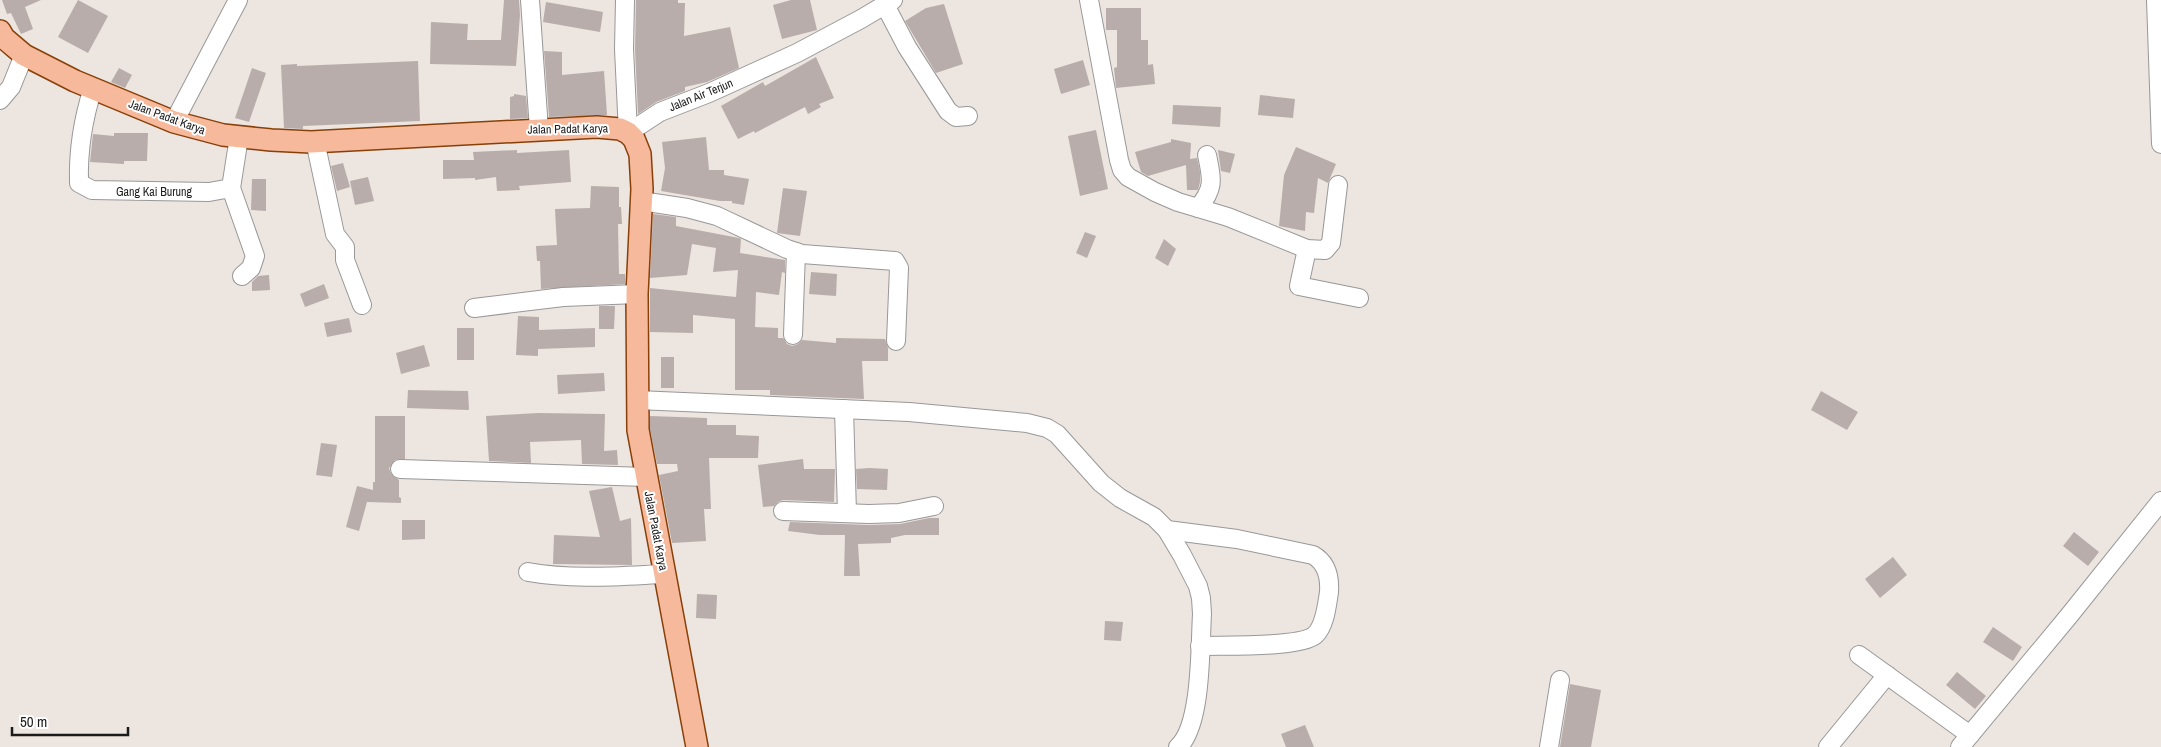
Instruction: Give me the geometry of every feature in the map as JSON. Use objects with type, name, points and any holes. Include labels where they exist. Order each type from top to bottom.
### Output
[{"type":"main road","name":"Jalan Padat Karya","points":[[0,31],[4,38],[24,55],[93,88],[174,122],[210,133],[239,137],[315,142],[597,127],[620,129],[634,139],[640,154],[641,201],[637,294],[638,430],[697,747]]},
{"type":"street","points":[[174,122],[238,0]]},
{"type":"street","points":[[530,0],[539,130]]},
{"type":"street","points":[[625,0],[624,49],[628,133]]},
{"type":"street","points":[[1089,0],[1122,170],[1128,177],[1178,202],[1228,217],[1307,249],[1325,250],[1331,244],[1338,185]]},
{"type":"street","points":[[2156,0],[2161,144]]},
{"type":"street","points":[[889,2],[908,47],[948,111],[956,117],[968,116]]},
{"type":"street","name":"Jalan Air Terjun","points":[[628,133],[660,112],[709,93],[797,52],[889,2]]},
{"type":"street","points":[[0,100],[11,87],[24,55]]},
{"type":"street","name":"Gang Kai Burung","points":[[93,88],[86,108],[80,152],[79,183],[92,190],[106,192],[209,192],[231,188]]},
{"type":"street","points":[[239,137],[231,188],[255,256],[251,268],[242,276]]},
{"type":"street","points":[[315,142],[335,234],[345,247],[345,260],[362,305]]},
{"type":"street","points":[[1198,208],[1209,194],[1211,187],[1207,155]]},
{"type":"street","points":[[641,201],[687,208],[717,216],[796,252],[895,261],[899,268],[896,341]]},
{"type":"street","points":[[1307,249],[1299,286],[1359,298]]},
{"type":"street","points":[[793,335],[796,252]]},
{"type":"street","points":[[474,308],[563,298],[637,294]]},
{"type":"street","points":[[637,400],[966,416],[1026,423],[1047,428],[1057,434],[1101,483],[1120,498],[1154,517],[1167,530],[1182,555],[1199,591],[1202,614],[1193,722],[1185,740],[1178,747]]},
{"type":"street","points":[[844,409],[847,514]]},
{"type":"street","points":[[400,469],[646,477]]},
{"type":"street","points":[[1859,655],[1887,675],[1965,741],[2161,501]]},
{"type":"street","points":[[783,511],[847,514],[900,513],[934,506]]},
{"type":"street","points":[[1167,530],[1238,539],[1313,555],[1321,560],[1330,581],[1326,610],[1317,632],[1310,638],[1290,643],[1200,646]]},
{"type":"street","points":[[528,572],[548,576],[591,578],[664,574]]},
{"type":"street","points":[[1828,747],[1887,675]]},
{"type":"street","points":[[1549,747],[1560,680]]},
{"type":"building","points":[[2,0],[41,0],[25,7],[33,29],[21,34],[11,13],[7,14]]},
{"type":"building","points":[[78,0],[108,16],[88,53],[58,37]]},
{"type":"building","points":[[504,0],[519,0],[520,15],[516,66],[430,64],[431,22],[468,24],[467,40],[501,40]]},
{"type":"building","points":[[636,0],[678,0],[678,3],[685,3],[684,36],[730,27],[739,68],[707,82],[685,87],[685,91],[656,102],[638,114],[635,49]]},
{"type":"building","points":[[791,0],[810,0],[817,30],[782,39],[773,5]]},
{"type":"building","points":[[546,2],[603,12],[600,32],[543,22]]},
{"type":"building","points":[[944,4],[963,64],[936,73],[905,21],[926,8]]},
{"type":"building","points":[[1106,8],[1141,8],[1141,40],[1148,40],[1148,65],[1153,64],[1155,84],[1116,88],[1114,68],[1117,67],[1117,30],[1106,30]]},
{"type":"building","points":[[544,51],[562,52],[562,75],[604,71],[607,115],[549,117]]},
{"type":"building","points":[[816,57],[834,98],[819,104],[821,107],[808,114],[805,107],[755,133],[754,131],[738,139],[721,106],[763,82],[765,86]]},
{"type":"building","points":[[1083,60],[1090,85],[1061,94],[1054,69]]},
{"type":"building","points":[[418,61],[420,121],[303,126],[303,129],[284,128],[281,65]]},
{"type":"building","points":[[119,68],[132,75],[125,88],[111,82]]},
{"type":"building","points":[[252,68],[266,73],[249,122],[235,118]]},
{"type":"building","points":[[514,94],[526,96],[528,118],[510,119],[510,97],[514,96]]},
{"type":"building","points":[[1260,95],[1295,99],[1293,118],[1258,115]]},
{"type":"building","points":[[1173,105],[1221,107],[1220,127],[1172,124]]},
{"type":"building","points":[[1096,130],[1108,189],[1080,196],[1068,136]]},
{"type":"building","points":[[114,133],[148,133],[147,161],[124,161],[124,164],[90,162],[93,134],[114,136]]},
{"type":"building","points":[[706,137],[709,170],[724,170],[724,175],[749,179],[744,205],[732,203],[732,201],[720,201],[661,191],[665,168],[662,142]]},
{"type":"building","points":[[1171,139],[1191,143],[1190,159],[1197,158],[1200,172],[1198,190],[1187,190],[1186,165],[1148,176],[1141,172],[1135,152],[1171,142]]},
{"type":"building","points":[[1296,147],[1336,164],[1328,183],[1318,178],[1314,213],[1306,212],[1305,231],[1279,226],[1284,175]]},
{"type":"building","points":[[517,150],[517,153],[569,150],[571,182],[519,186],[520,190],[497,191],[496,177],[475,180],[475,178],[443,179],[443,160],[474,160],[473,152]]},
{"type":"building","points":[[1218,150],[1235,154],[1230,173],[1221,171]]},
{"type":"building","points":[[343,163],[350,187],[337,191],[331,166]]},
{"type":"building","points":[[368,177],[374,201],[355,205],[350,181]]},
{"type":"building","points":[[252,179],[266,179],[266,211],[251,210]]},
{"type":"building","points":[[591,186],[619,187],[619,207],[621,207],[622,224],[618,224],[619,274],[625,274],[625,284],[541,289],[540,261],[537,261],[536,246],[557,245],[555,209],[590,208]]},
{"type":"building","points":[[783,188],[807,191],[800,236],[777,233]]},
{"type":"building","points":[[653,214],[676,217],[676,226],[739,238],[741,239],[740,253],[785,260],[785,273],[782,272],[779,295],[756,292],[755,327],[778,328],[778,338],[783,338],[787,344],[792,346],[802,340],[836,343],[836,338],[885,339],[888,348],[888,361],[862,361],[864,399],[770,395],[770,390],[735,390],[735,319],[693,315],[693,333],[650,332],[650,288],[736,297],[738,270],[713,272],[716,248],[692,244],[687,275],[650,278]]},
{"type":"building","points":[[1085,232],[1096,236],[1087,258],[1076,253]]},
{"type":"building","points":[[1164,239],[1176,249],[1168,266],[1155,258]]},
{"type":"building","points":[[811,272],[837,274],[836,296],[809,294]]},
{"type":"building","points":[[269,275],[270,290],[252,291],[252,282],[258,276]]},
{"type":"building","points":[[324,284],[329,298],[305,307],[300,294]]},
{"type":"building","points":[[599,306],[615,306],[614,329],[599,329]]},
{"type":"building","points":[[518,316],[539,317],[539,330],[595,328],[595,347],[538,349],[538,356],[516,355]]},
{"type":"building","points":[[349,318],[352,332],[327,337],[324,323]]},
{"type":"building","points":[[457,328],[474,328],[474,360],[457,360]]},
{"type":"building","points":[[424,345],[430,366],[401,374],[396,353]]},
{"type":"building","points":[[661,357],[674,357],[674,388],[661,388]]},
{"type":"building","points":[[604,373],[605,391],[558,394],[557,375]]},
{"type":"building","points":[[408,390],[468,391],[469,410],[407,408]]},
{"type":"building","points":[[1821,391],[1858,412],[1847,430],[1811,410]]},
{"type":"building","points":[[538,413],[605,414],[604,451],[617,450],[618,465],[582,464],[581,440],[530,442],[531,463],[489,461],[486,416]]},
{"type":"building","points":[[375,416],[405,416],[405,459],[395,460],[389,468],[391,474],[399,480],[401,503],[367,502],[359,531],[346,527],[357,486],[373,490],[373,482],[375,482]]},
{"type":"building","points":[[650,416],[707,418],[707,425],[736,425],[736,435],[759,436],[758,458],[709,458],[711,509],[704,509],[706,541],[672,543],[659,475],[678,471],[677,464],[657,464],[650,429]]},
{"type":"building","points":[[321,443],[337,445],[332,477],[316,475]]},
{"type":"building","points":[[803,459],[804,469],[835,469],[834,502],[783,500],[774,506],[763,507],[758,465]]},
{"type":"building","points":[[856,469],[888,469],[887,490],[857,489]]},
{"type":"building","points":[[612,487],[620,521],[631,518],[632,565],[553,564],[554,535],[600,537],[589,491]]},
{"type":"building","points":[[929,518],[939,518],[939,535],[905,535],[891,538],[891,543],[858,544],[860,576],[844,576],[845,535],[820,535],[788,531],[790,522],[869,525],[900,524]]},
{"type":"building","points":[[402,520],[425,520],[425,539],[402,540]]},
{"type":"building","points":[[2074,532],[2099,552],[2088,566],[2063,546]]},
{"type":"building","points":[[1893,557],[1907,575],[1880,598],[1865,579]]},
{"type":"building","points":[[697,594],[717,595],[716,619],[696,618]]},
{"type":"building","points":[[1105,621],[1123,622],[1121,641],[1104,640]]},
{"type":"building","points":[[1993,627],[2022,647],[2013,661],[1983,642]]},
{"type":"building","points":[[1957,672],[1986,696],[1975,709],[1946,685]]},
{"type":"building","points":[[1570,684],[1601,690],[1591,747],[1560,747]]},
{"type":"building","points":[[1305,725],[1314,747],[1286,747],[1281,734]]}]
